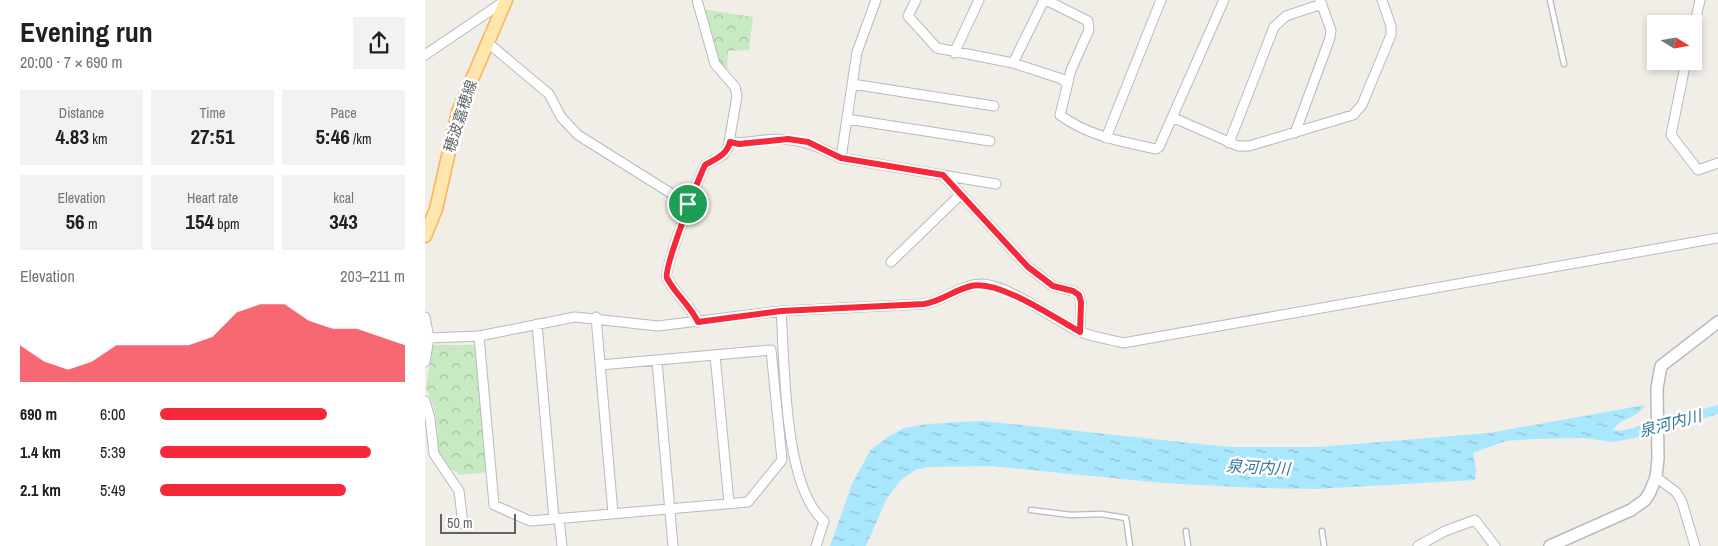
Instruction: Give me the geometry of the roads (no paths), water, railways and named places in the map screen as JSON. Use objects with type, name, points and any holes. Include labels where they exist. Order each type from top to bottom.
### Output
[{"type":"main road","name":"穂波嘉穂線","points":[[425,236],[435,209],[458,112],[487,42],[500,2]]},
{"type":"street","points":[[697,0],[715,64],[735,86],[737,96],[729,148],[723,155],[705,165],[688,204],[681,231],[666,268],[666,276],[693,311],[698,322]]},
{"type":"street","points":[[841,158],[857,52],[876,0]]},
{"type":"street","points":[[916,0],[908,16],[931,44],[937,48],[954,53],[1013,63],[1062,79],[1067,84]]},
{"type":"street","points":[[954,53],[979,0]]},
{"type":"street","points":[[1013,63],[1045,0],[1089,21],[1089,30],[1071,70],[1060,115],[1069,122],[1106,138],[1156,149],[1159,147],[1174,118],[1224,0]]},
{"type":"street","points":[[1106,138],[1161,0]]},
{"type":"street","points":[[1174,118],[1229,143],[1238,146],[1249,146],[1359,111],[1391,35],[1391,26],[1383,0]]},
{"type":"street","points":[[1696,15],[1699,0]]},
{"type":"street","points":[[425,55],[500,2]]},
{"type":"street","points":[[1229,143],[1274,27],[1286,16],[1321,2],[1331,30],[1330,38],[1295,132]]},
{"type":"street","points":[[487,42],[549,94],[561,117],[578,136],[688,204]]},
{"type":"street","points":[[1685,70],[1671,135],[1698,170],[1718,163]]},
{"type":"street","points":[[852,84],[995,106]]},
{"type":"street","points":[[847,119],[990,142]]},
{"type":"street","points":[[730,142],[739,144],[788,139],[808,142],[841,158],[996,184]]},
{"type":"street","points":[[943,175],[960,196],[1028,267],[1053,286],[1073,291],[1079,295],[1081,302],[1080,332]]},
{"type":"street","points":[[891,262],[960,196]]},
{"type":"street","points":[[427,338],[479,336],[575,317],[596,317],[657,326],[781,311],[924,304],[936,302],[970,286],[982,284],[1002,290],[1080,332],[1123,343],[1718,238]]},
{"type":"street","points":[[781,311],[792,454],[806,499],[816,514],[824,521],[816,546]]},
{"type":"street","points":[[425,317],[427,338],[425,362]]},
{"type":"street","points":[[596,317],[613,513]]},
{"type":"street","points":[[1550,546],[1638,505],[1650,492],[1655,478],[1657,394],[1661,366],[1718,322]]},
{"type":"street","points":[[537,324],[557,519],[562,546]]},
{"type":"street","points":[[479,336],[494,505],[530,521],[748,502],[782,460],[771,350],[600,365]]},
{"type":"street","points":[[715,355],[729,503]]},
{"type":"street","points":[[657,361],[673,546]]},
{"type":"street","points":[[425,401],[430,418],[434,454],[459,491],[463,524]]},
{"type":"street","points":[[1655,478],[1676,492],[1682,502],[1695,546]]},
{"type":"street","points":[[1419,546],[1445,531],[1475,520],[1495,546]]},
{"type":"lane","points":[[1550,0],[1564,64]]},
{"type":"lane","points":[[1031,510],[1071,515],[1101,514],[1125,518],[1130,546]]},
{"type":"lane","points":[[1322,531],[1323,546]]},
{"type":"lane","points":[[1186,532],[1188,546]]},
{"type":"water","name":"泉河内川","points":[[1645,405],[1638,413],[1620,423],[1613,430],[1621,431],[1718,405],[1718,414],[1645,436],[1613,442],[1584,438],[1506,441],[1473,453],[1476,470],[1475,480],[1316,489],[1258,488],[1163,483],[991,466],[927,467],[915,470],[900,481],[887,498],[866,546],[830,546],[852,484],[870,451],[886,438],[904,428],[927,424],[982,421],[1229,447],[1318,447],[1489,433]]}]
